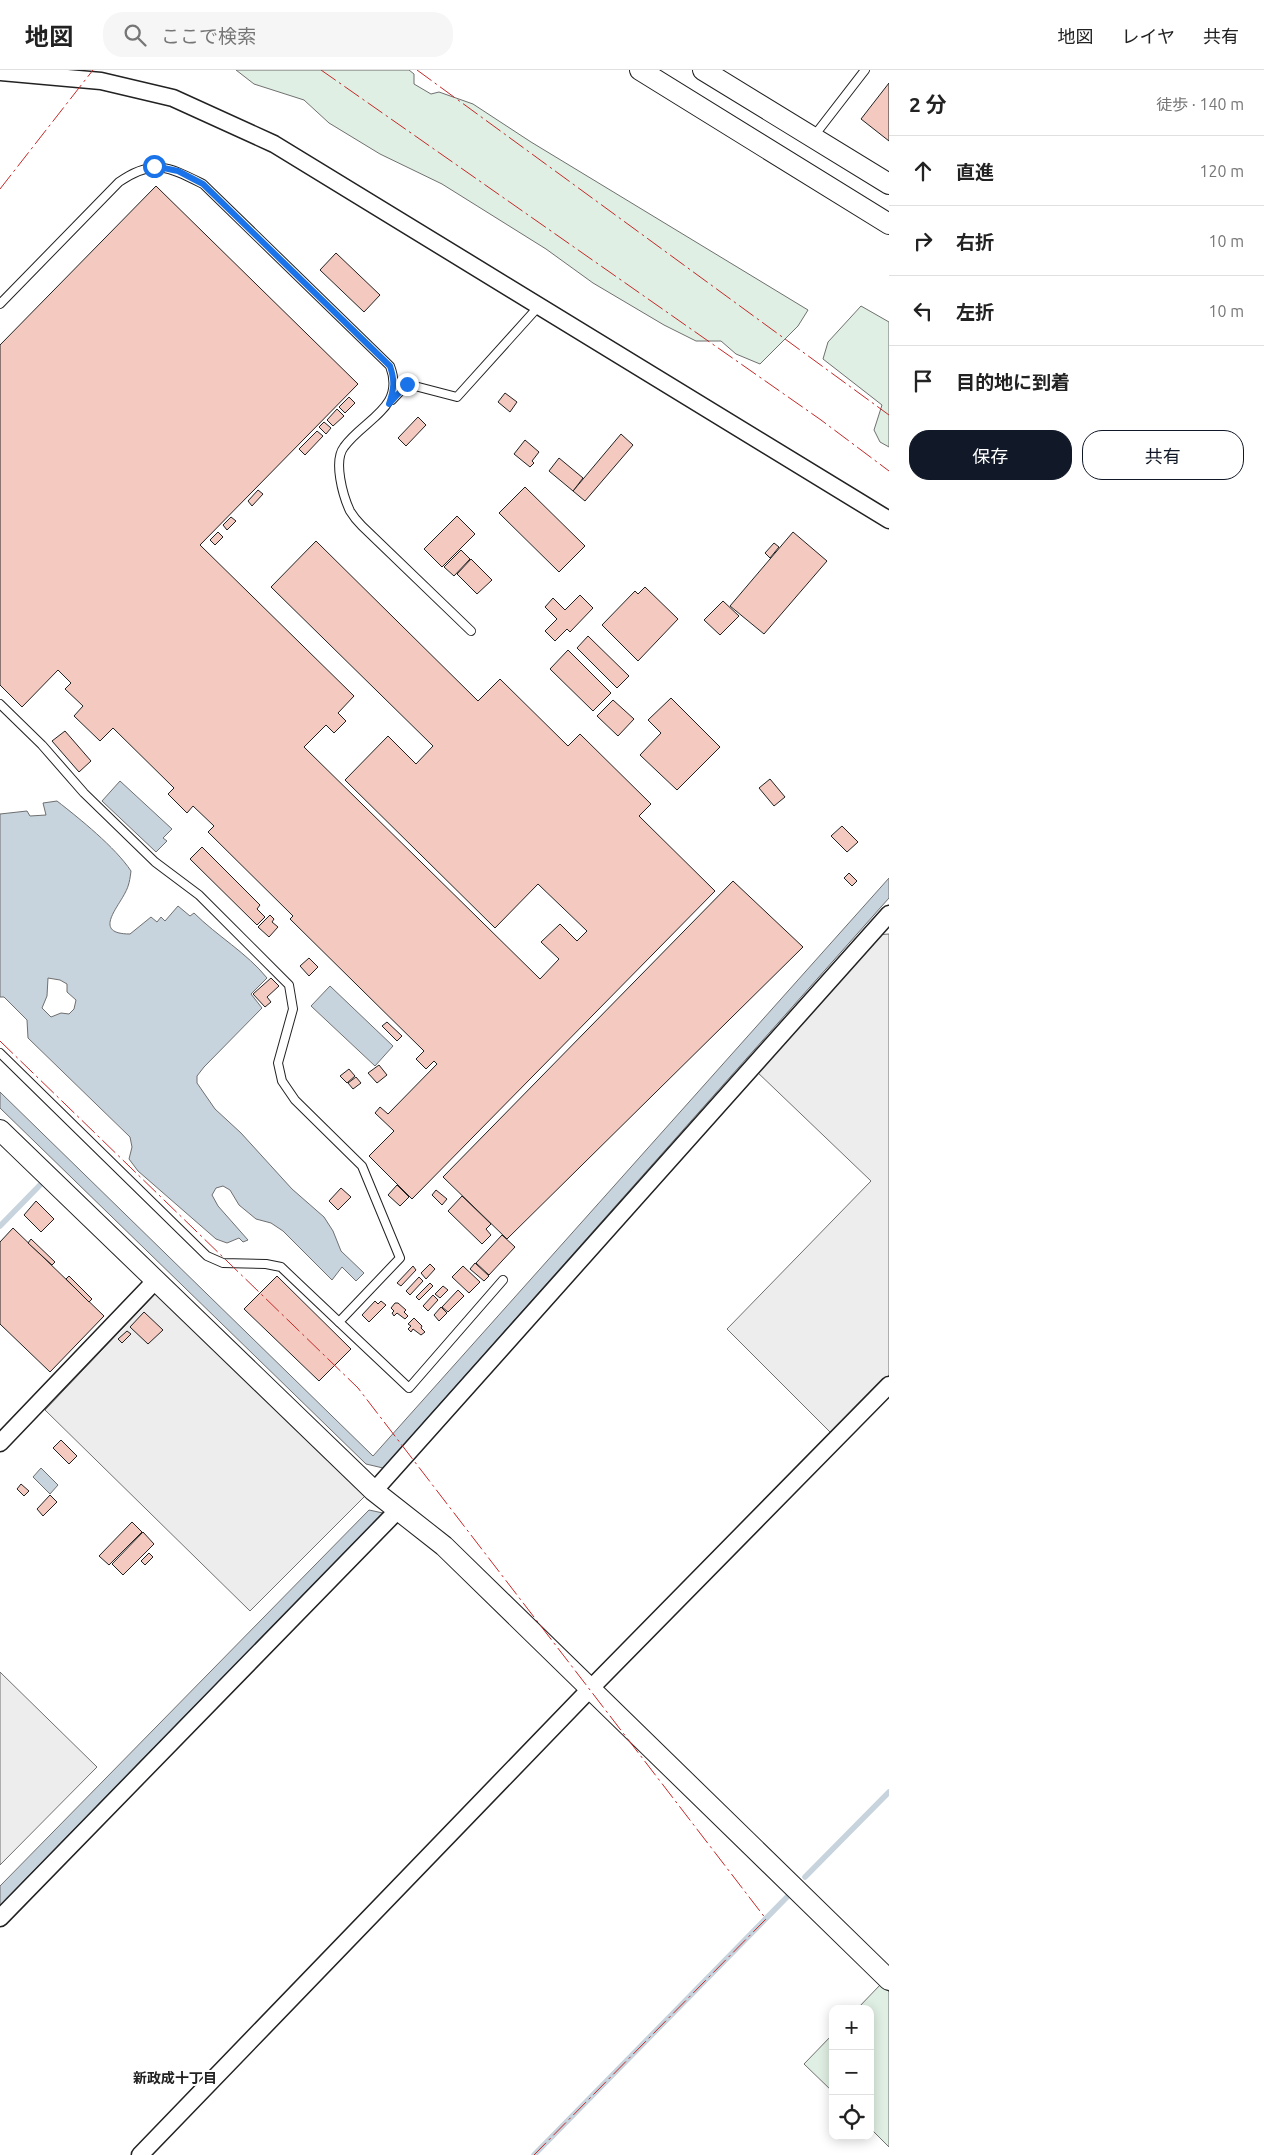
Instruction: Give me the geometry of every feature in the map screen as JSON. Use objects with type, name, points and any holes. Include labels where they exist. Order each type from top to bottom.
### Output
[{"type":"street","points":[[640,70],[889,224]]},
{"type":"street","points":[[703,70],[889,184]]},
{"type":"street","points":[[0,72],[101,80],[174,98],[274,144],[889,520]]},
{"type":"street","points":[[374,1491],[887,920]]},
{"type":"street","points":[[0,1130],[374,1491],[444,1546],[889,1980]]},
{"type":"street","points":[[0,1443],[155,1281]]},
{"type":"street","points":[[140,2155],[590,1689],[889,1385]]},
{"type":"street","points":[[0,1918],[398,1510]]},
{"type":"lane","points":[[812,137],[865,70]]},
{"type":"lane","points":[[0,304],[119,182],[134,171],[154,166],[178,171],[203,184],[390,366],[395,379],[394,391],[389,404]]},
{"type":"lane","points":[[471,631],[362,526],[350,512],[340,478],[339,459],[343,448],[407,384],[457,397],[539,306]]},
{"type":"lane","points":[[0,704],[42,744],[84,793],[155,862],[199,895],[289,985],[293,1009],[278,1063],[282,1081],[295,1100],[362,1166],[400,1258],[339,1322]]},
{"type":"lane","points":[[0,1052],[207,1256],[223,1263],[266,1264],[281,1267],[409,1388],[503,1280]]},
{"type":"green space","points":[[236,70],[409,70],[414,74],[414,84],[431,94],[439,92],[473,104],[531,142],[808,310],[798,326],[760,364],[736,354],[721,341],[696,341],[664,325],[593,283],[546,249],[442,184],[380,154],[329,123],[304,100],[254,84]]},
{"type":"green space","points":[[861,306],[889,322],[889,447],[880,442],[874,430],[882,405],[823,359],[828,342]]},
{"type":"green space","points":[[881,1984],[889,1992],[889,2147],[874,2132],[874,2005],[861,2005]]},
{"type":"green space","points":[[829,2038],[829,2088],[804,2064]]},
{"type":"shaded area","points":[[120,781],[172,829],[163,838],[167,841],[156,852],[102,801]]},
{"type":"shaded area","points":[[57,801],[107,843],[131,871],[125,893],[113,913],[110,925],[112,930],[130,934],[151,917],[157,922],[161,917],[165,921],[178,906],[190,916],[194,913],[267,978],[251,994],[262,1008],[204,1067],[197,1076],[197,1083],[215,1109],[241,1133],[292,1189],[324,1217],[333,1231],[341,1251],[364,1273],[356,1281],[342,1267],[332,1280],[283,1231],[271,1223],[256,1219],[239,1205],[230,1190],[223,1186],[216,1188],[212,1195],[218,1206],[248,1240],[243,1242],[239,1238],[227,1243],[216,1239],[138,1171],[129,1159],[132,1147],[130,1137],[28,1038],[27,1020],[4,997],[0,997],[0,814],[27,811],[30,816],[46,815],[43,803]],"holes":[[[48,978],[60,980],[67,984],[67,992],[76,1000],[74,1009],[69,1014],[61,1013],[51,1017],[42,1008],[47,996]]]},
{"type":"shaded area","points":[[889,878],[889,898],[383,1468],[366,1464],[0,1108],[0,1092],[373,1456]]},
{"type":"shaded area","points":[[889,934],[889,1375],[832,1434],[727,1329],[871,1181],[755,1070],[876,935]]},
{"type":"shaded area","points":[[330,986],[393,1046],[375,1066],[311,1006]]},
{"type":"shaded area","points":[[156,1293],[365,1496],[250,1611],[45,1410]]},
{"type":"shaded area","points":[[41,1468],[58,1485],[50,1494],[33,1477]]},
{"type":"shaded area","points":[[369,1510],[383,1513],[0,1905],[0,1886]]},
{"type":"shaded area","points":[[0,1672],[97,1767],[0,1865]]},
{"type":"building","points":[[889,83],[889,141],[861,119]]},
{"type":"building","points":[[156,186],[358,384],[200,545],[354,696],[338,713],[346,721],[334,733],[326,725],[304,747],[540,979],[559,959],[541,942],[560,924],[577,941],[587,931],[538,884],[495,928],[345,780],[388,736],[416,764],[433,746],[271,587],[316,541],[478,701],[500,679],[568,746],[580,734],[651,804],[639,816],[715,891],[412,1199],[369,1156],[394,1131],[375,1113],[380,1107],[388,1114],[437,1064],[434,1061],[426,1069],[416,1059],[424,1051],[290,919],[293,916],[208,832],[214,826],[193,806],[187,813],[168,794],[174,788],[113,728],[100,741],[74,716],[83,706],[65,689],[71,683],[58,670],[22,707],[0,685],[0,345]]},
{"type":"building","points":[[336,253],[380,295],[364,312],[320,270]]},
{"type":"building","points":[[505,393],[517,402],[510,412],[498,402]]},
{"type":"building","points":[[349,397],[355,403],[345,413],[339,407]]},
{"type":"building","points":[[337,409],[344,416],[333,426],[327,420]]},
{"type":"building","points":[[418,417],[426,425],[406,446],[398,438]]},
{"type":"building","points":[[324,422],[331,428],[326,434],[319,427]]},
{"type":"building","points":[[317,431],[323,436],[305,455],[299,449]]},
{"type":"building","points":[[621,434],[633,445],[585,501],[573,491]]},
{"type":"building","points":[[525,440],[539,452],[530,467],[514,454]]},
{"type":"building","points":[[559,458],[583,478],[573,491],[549,471]]},
{"type":"building","points":[[525,487],[585,546],[559,572],[499,513]]},
{"type":"building","points":[[258,490],[263,494],[252,506],[248,501]]},
{"type":"building","points":[[457,516],[475,534],[442,567],[424,549]]},
{"type":"building","points":[[231,517],[236,521],[227,530],[223,525]]},
{"type":"building","points":[[218,532],[223,537],[215,545],[210,540]]},
{"type":"building","points":[[793,532],[827,561],[764,634],[730,606]]},
{"type":"building","points":[[774,543],[779,547],[770,558],[765,553]]},
{"type":"building","points":[[461,550],[470,559],[454,576],[444,567]]},
{"type":"building","points":[[471,559],[492,580],[477,594],[457,574]]},
{"type":"building","points":[[645,587],[678,619],[638,661],[602,625],[635,591],[638,594]]},
{"type":"building","points":[[580,595],[593,608],[570,632],[567,629],[555,641],[545,631],[557,619],[545,607],[553,598],[565,610]]},
{"type":"building","points":[[723,601],[739,616],[720,635],[704,620]]},
{"type":"building","points":[[588,636],[629,676],[617,688],[577,648]]},
{"type":"building","points":[[568,650],[611,693],[593,711],[550,669]]},
{"type":"building","points":[[671,698],[720,747],[677,790],[640,755],[661,733],[648,720]]},
{"type":"building","points":[[613,700],[634,719],[618,736],[597,716]]},
{"type":"building","points":[[65,731],[91,761],[79,772],[52,741]]},
{"type":"building","points":[[770,779],[785,797],[774,806],[759,788]]},
{"type":"building","points":[[842,826],[858,842],[847,852],[831,836]]},
{"type":"building","points":[[202,847],[260,905],[257,909],[265,917],[257,925],[190,859]]},
{"type":"building","points":[[849,873],[857,881],[852,886],[844,878]]},
{"type":"building","points":[[733,881],[803,947],[507,1239],[443,1177]]},
{"type":"building","points":[[270,915],[274,919],[272,922],[278,927],[269,937],[258,927]]},
{"type":"building","points":[[309,958],[318,967],[309,976],[300,966]]},
{"type":"building","points":[[271,978],[279,986],[267,997],[271,1002],[265,1007],[253,994]]},
{"type":"building","points":[[387,1022],[402,1036],[397,1041],[382,1026]]},
{"type":"building","points":[[379,1065],[387,1075],[377,1083],[368,1073]]},
{"type":"building","points":[[349,1069],[355,1076],[347,1083],[340,1076]]},
{"type":"building","points":[[356,1077],[361,1083],[353,1089],[348,1083]]},
{"type":"building","points":[[397,1185],[409,1197],[400,1206],[388,1195]]},
{"type":"building","points":[[341,1188],[351,1197],[338,1210],[329,1201]]},
{"type":"building","points":[[436,1190],[447,1199],[442,1205],[432,1195]]},
{"type":"building","points":[[462,1196],[491,1224],[486,1229],[491,1235],[482,1244],[448,1211]]},
{"type":"building","points":[[36,1201],[54,1219],[41,1232],[24,1215]]},
{"type":"building","points":[[13,1228],[104,1316],[50,1372],[0,1324],[0,1242]]},
{"type":"building","points":[[502,1235],[515,1247],[489,1275],[476,1263]]},
{"type":"building","points":[[31,1239],[55,1262],[52,1265],[28,1243]]},
{"type":"building","points":[[475,1263],[489,1276],[484,1281],[470,1269]]},
{"type":"building","points":[[430,1264],[435,1269],[426,1279],[421,1273]]},
{"type":"building","points":[[413,1266],[416,1270],[401,1286],[397,1283]]},
{"type":"building","points":[[463,1266],[480,1282],[469,1293],[452,1277]]},
{"type":"building","points":[[69,1276],[92,1299],[89,1302],[66,1279]]},
{"type":"building","points":[[277,1276],[351,1349],[319,1381],[244,1309]]},
{"type":"building","points":[[419,1277],[423,1281],[410,1295],[406,1291]]},
{"type":"building","points":[[430,1283],[433,1286],[419,1300],[416,1297]]},
{"type":"building","points":[[443,1286],[448,1290],[440,1298],[435,1294]]},
{"type":"building","points":[[458,1290],[464,1296],[448,1312],[442,1307]]},
{"type":"building","points":[[433,1295],[438,1300],[428,1311],[423,1306]]},
{"type":"building","points":[[375,1301],[378,1304],[381,1301],[386,1305],[369,1322],[362,1315]]},
{"type":"building","points":[[395,1303],[398,1303],[406,1310],[404,1312],[408,1316],[405,1319],[397,1313],[394,1316],[392,1313],[394,1311],[391,1308]]},
{"type":"building","points":[[441,1307],[447,1313],[439,1321],[434,1315]]},
{"type":"building","points":[[144,1312],[163,1330],[148,1344],[130,1327]]},
{"type":"building","points":[[414,1318],[425,1332],[421,1335],[413,1329],[411,1332],[408,1329],[411,1326],[408,1324]]},
{"type":"building","points":[[127,1331],[131,1334],[122,1343],[118,1339]]},
{"type":"building","points":[[61,1440],[77,1456],[69,1464],[53,1448]]},
{"type":"building","points":[[21,1484],[29,1491],[24,1496],[17,1489]]},
{"type":"building","points":[[50,1495],[57,1502],[43,1516],[37,1509]]},
{"type":"building","points":[[132,1522],[142,1532],[109,1565],[99,1556]]},
{"type":"building","points":[[143,1532],[154,1544],[123,1575],[112,1564]]},
{"type":"building","points":[[149,1553],[153,1557],[145,1565],[141,1561]]},
{"type":"waterway","points":[[0,1226],[40,1185]]},
{"type":"waterway","points":[[805,1877],[889,1792]]},
{"type":"waterway","points":[[534,2155],[787,1897]]},
{"type":"power","points":[[0,189],[93,70]]},
{"type":"power","points":[[321,70],[821,420],[889,471]]},
{"type":"power","points":[[417,70],[889,415]]},
{"type":"power","points":[[0,1041],[358,1388],[766,1919],[534,2155]]},
{"type":"district","name":"新政成十丁目","points":[[175,2078]]},
{"type":"route","points":[[154,166],[178,171],[203,184],[390,366],[395,379],[394,391],[389,404],[407,384]]}]
